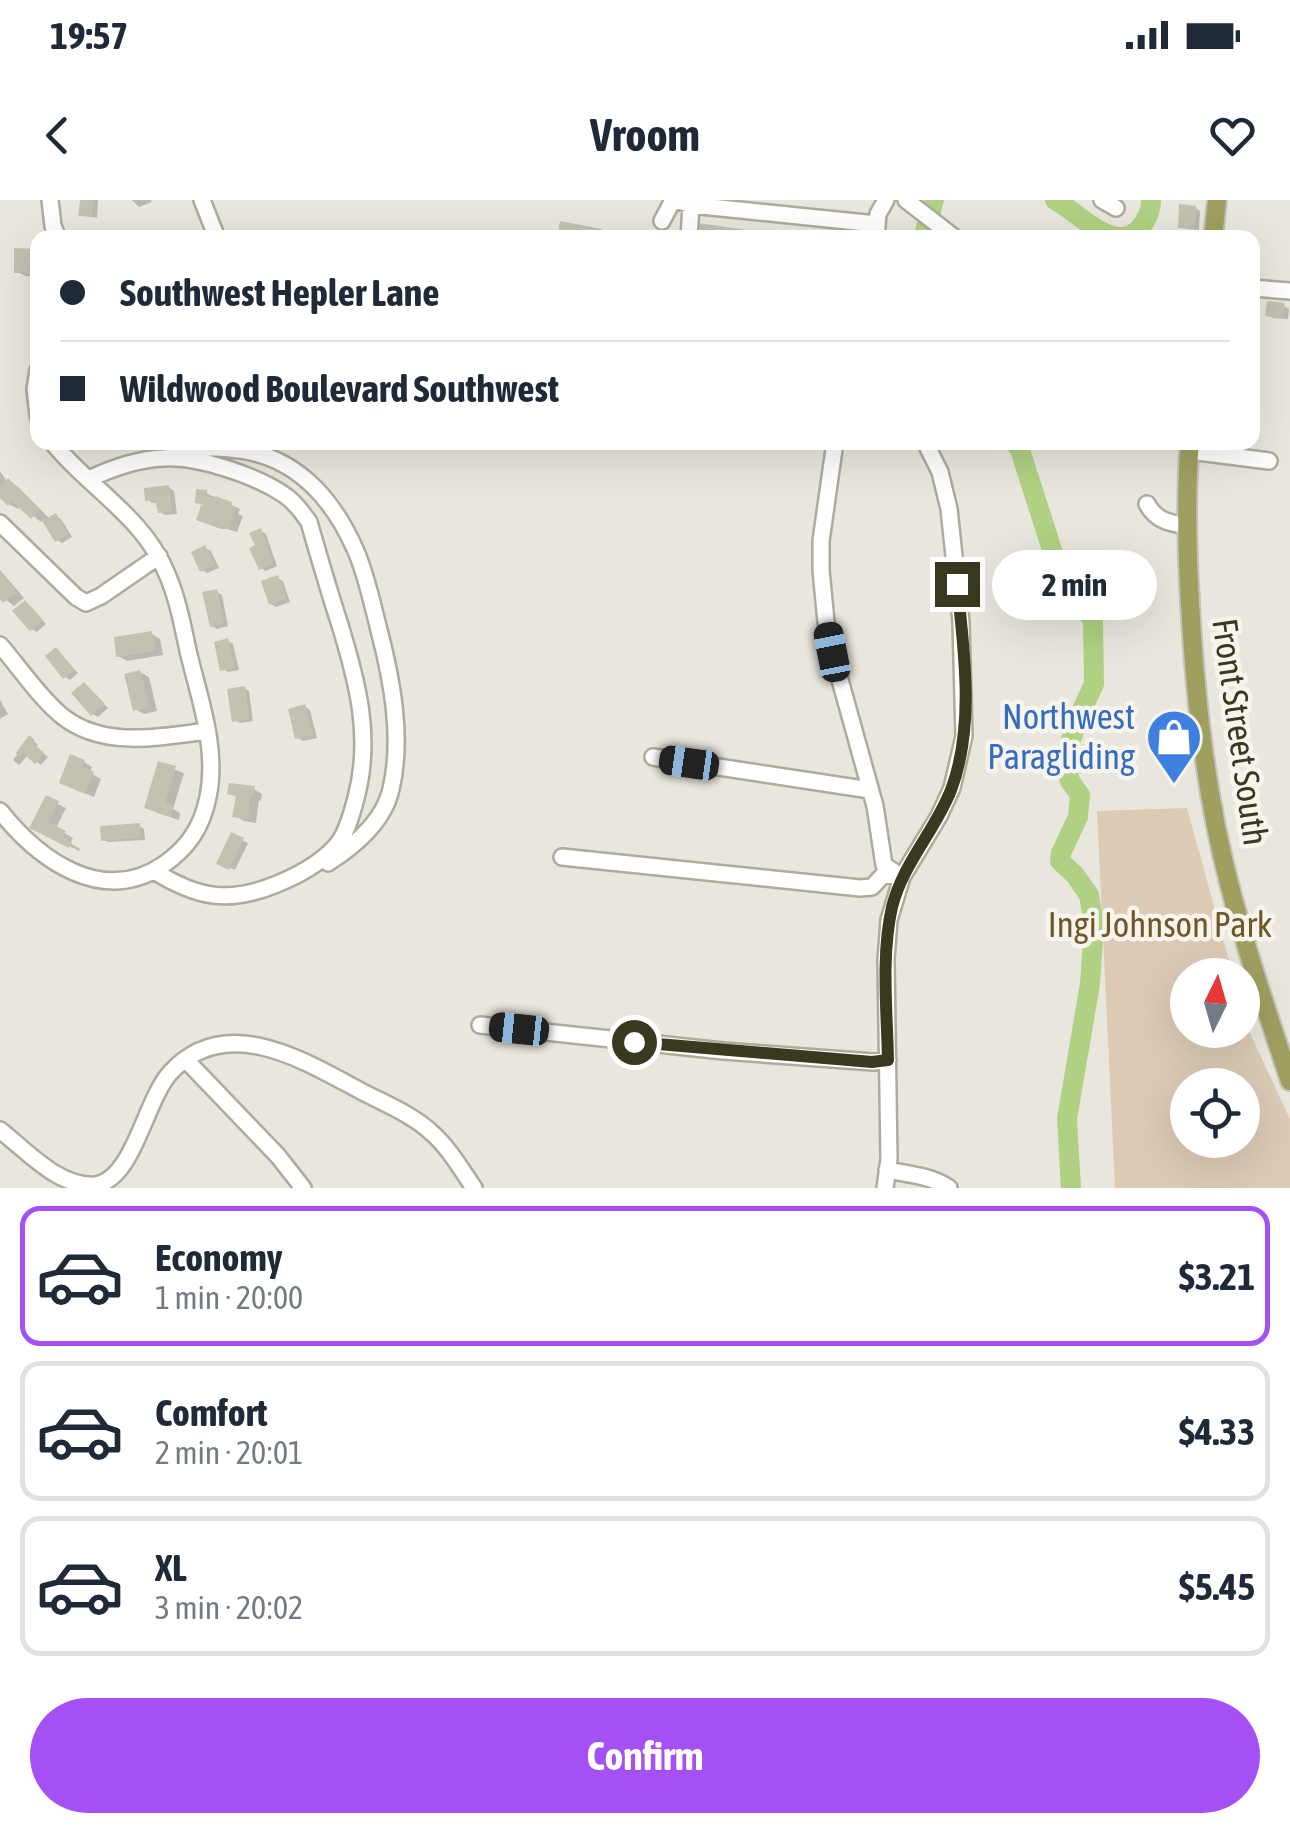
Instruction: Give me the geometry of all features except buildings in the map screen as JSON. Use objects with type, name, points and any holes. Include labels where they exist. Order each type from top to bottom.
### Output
[{"type":"main road","points":[[1214,230],[1217,200]]},
{"type":"main road","name":"Front Street South","points":[[1190,450],[1189,590],[1206,773],[1246,947],[1290,1081]]},
{"type":"street","points":[[50,200],[55,230]]},
{"type":"street","points":[[202,200],[215,230]]},
{"type":"street","points":[[876,230],[886,200]]},
{"type":"street","points":[[680,202],[870,230]]},
{"type":"street","points":[[662,221],[680,202]]},
{"type":"street","points":[[680,202],[686,230]]},
{"type":"street","points":[[911,204],[945,230]]},
{"type":"street","points":[[1260,289],[1290,292]]},
{"type":"street","points":[[0,811],[44,857],[83,876],[120,881],[133,880],[174,858],[198,830],[209,795],[211,756],[207,731],[175,594],[158,556],[137,526],[60,450]]},
{"type":"street","points":[[89,478],[114,467],[184,450]]},
{"type":"street","points":[[154,871],[175,884],[214,896],[259,892],[321,868],[353,848],[381,813],[391,792],[396,748],[393,699],[386,657],[356,551],[339,519],[293,467],[250,450]]},
{"type":"street","points":[[834,450],[821,541],[822,587],[832,652],[875,806],[884,866],[902,877]]},
{"type":"street","points":[[885,1188],[887,940],[902,877],[952,788],[964,736],[961,622],[949,509],[940,472],[929,450]]},
{"type":"street","points":[[1207,450],[1269,461]]},
{"type":"street","points":[[162,458],[195,462],[265,484],[298,507],[308,522],[357,681],[364,761],[351,818],[342,838],[319,861],[294,877]]},
{"type":"street","points":[[1147,504],[1152,513],[1167,523],[1188,526]]},
{"type":"street","points":[[0,524],[86,603],[158,556]]},
{"type":"street","points":[[0,645],[53,707],[77,726],[145,739],[207,731]]},
{"type":"street","points":[[652,758],[870,790]]},
{"type":"street","points":[[562,857],[860,888],[872,887],[884,874],[902,877]]},
{"type":"street","points":[[480,1025],[723,1050],[888,1060]]},
{"type":"street","points":[[0,1130],[58,1179],[94,1186],[114,1177],[123,1166],[160,1086],[172,1071],[204,1050],[236,1045],[268,1048],[296,1056],[430,1131],[474,1188]]},
{"type":"street","points":[[186,1060],[278,1156],[303,1188]]},
{"type":"street","points":[[888,1170],[949,1188]]},
{"type":"green space","name":"Ingi Johnson Park","points":[[1187,808],[1228,958],[1170,958],[1170,1048],[1257,1048],[1290,1119],[1290,1188],[1115,1188],[1097,811]]},
{"type":"waterway","points":[[925,230],[934,200]]},
{"type":"waterway","points":[[1055,200],[1100,230]]},
{"type":"waterway","points":[[1138,230],[1148,215],[1151,200]]},
{"type":"waterway","points":[[1020,450],[1054,556],[1093,623],[1094,684],[1066,753],[1070,781],[1080,795],[1078,817],[1060,861],[1089,895],[1094,924],[1090,984],[1067,1119],[1071,1188]]},
{"type":"place","name":"Northwest Paragliding","points":[[1174,786]]},
{"type":"route","points":[[634,1042],[872,1062],[888,1060],[887,940],[894,902],[902,877],[952,788],[964,736],[957,584]]}]
